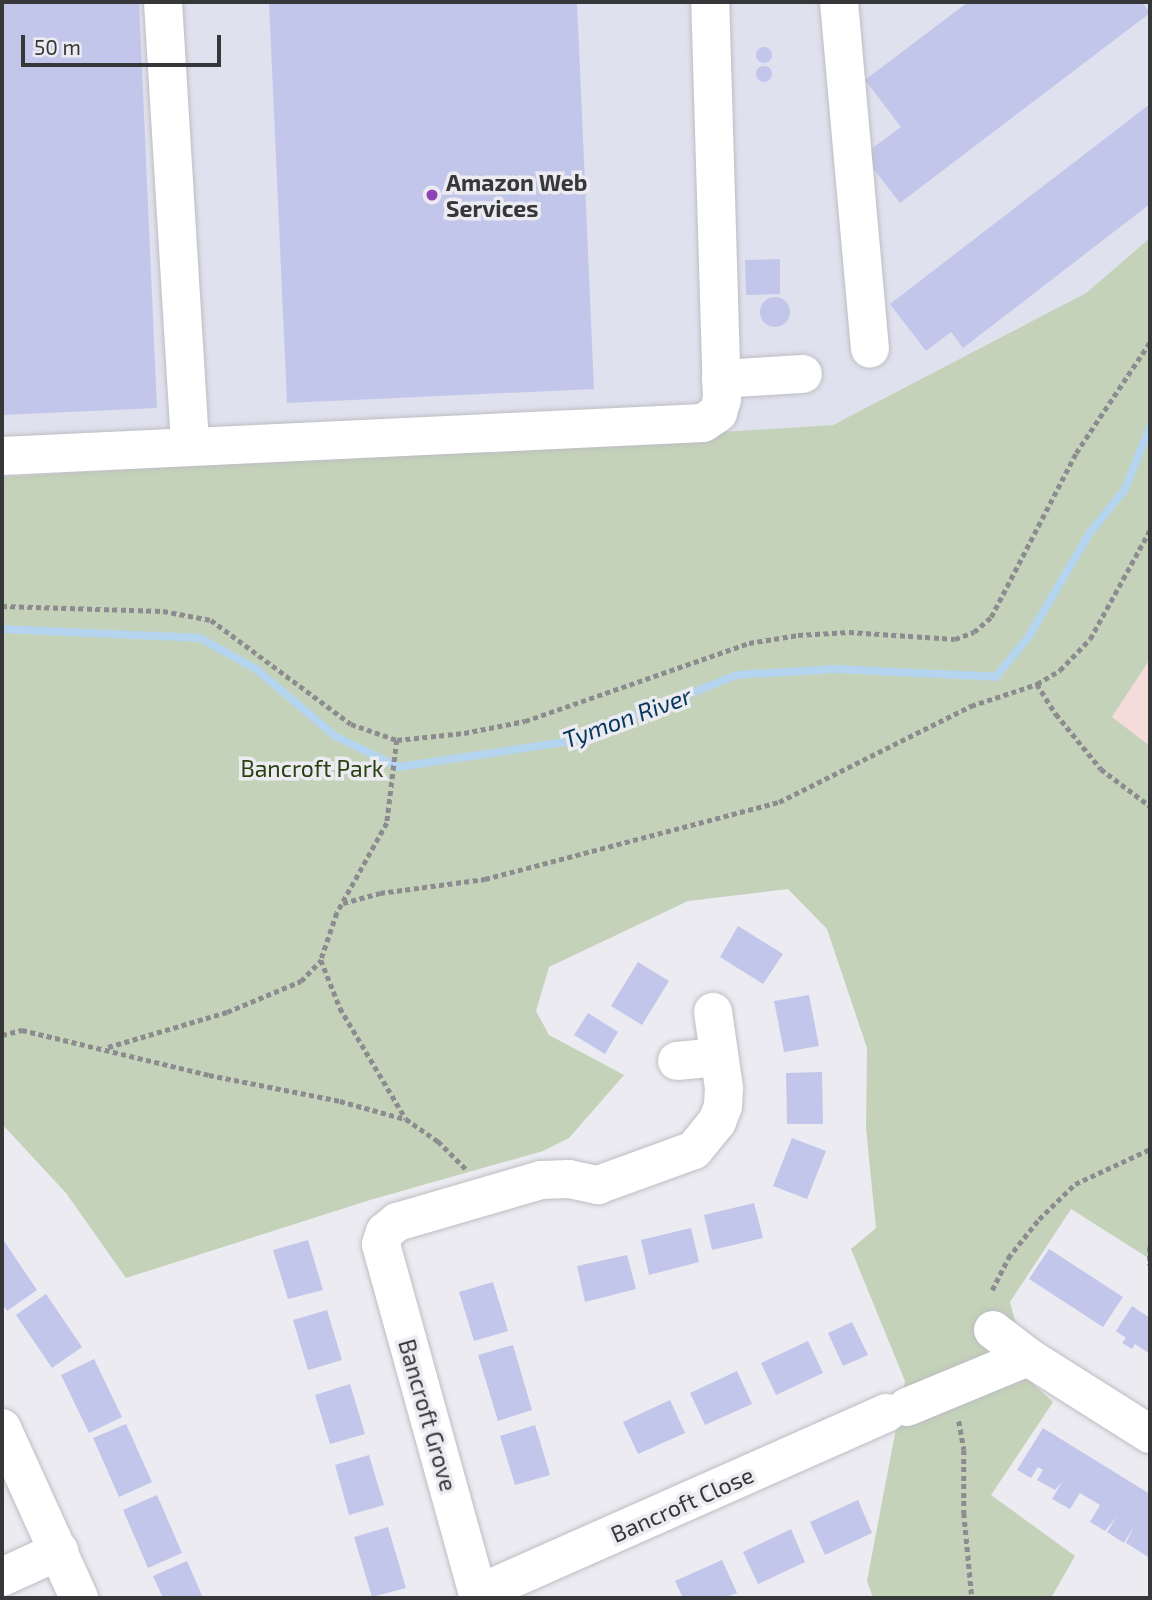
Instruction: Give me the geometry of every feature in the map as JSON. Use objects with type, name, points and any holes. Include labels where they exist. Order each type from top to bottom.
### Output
[{"type":"street","points":[[163,2],[190,446]]},
{"type":"street","points":[[2,456],[703,423],[718,413],[722,399],[710,2]]},
{"type":"street","points":[[839,2],[870,349]]},
{"type":"street","points":[[721,379],[803,374]]},
{"type":"street","points":[[677,1061],[719,1057],[713,1012]]},
{"type":"street","name":"Bancroft Grove","points":[[479,1596],[380,1244],[384,1232],[397,1222],[541,1180],[569,1180],[598,1185],[694,1150],[712,1129],[723,1106],[724,1088],[719,1057]]},
{"type":"street","points":[[993,1330],[1028,1357],[1150,1434]]},
{"type":"street","name":"Bancroft Close","points":[[479,1596],[897,1410],[1028,1357]]},
{"type":"street","points":[[2,1428],[79,1598]]},
{"type":"street","points":[[2,1577],[58,1551]]},
{"type":"path","points":[[2,606],[163,611],[211,620],[351,724],[397,740],[464,733],[525,720],[749,643],[798,635],[849,632],[939,641],[955,639],[974,632],[991,617],[1076,453],[1150,342]]},
{"type":"path","points":[[343,903],[380,893],[485,879],[779,802],[971,706],[1037,684],[1060,670],[1090,639],[1150,530]]},
{"type":"path","points":[[1037,684],[1056,714],[1101,769],[1150,806]]},
{"type":"path","points":[[105,1048],[227,1012],[302,981],[321,960],[326,939],[343,903],[387,823],[397,740]]},
{"type":"path","points":[[321,960],[347,1021],[406,1119]]},
{"type":"path","points":[[2,1035],[22,1030],[209,1075],[340,1101],[406,1119],[438,1141],[472,1177]]},
{"type":"path","points":[[992,1290],[1016,1248],[1039,1219],[1076,1184],[1150,1149]]},
{"type":"path","points":[[1150,1247],[1150,1265]]},
{"type":"path","points":[[957,1413],[964,1450],[964,1513],[972,1598]]},
{"type":"shaded area","points":[[2,2],[1150,2],[1150,238],[1086,293],[833,425],[2,477]]},
{"type":"shaded area","points":[[1150,659],[1150,746],[1112,717]]},
{"type":"green space","name":"Bancroft Park","points":[[1150,238],[1150,659],[1112,717],[1150,746],[1150,1259],[1071,1209],[1010,1302],[1032,1383],[1053,1402],[991,1495],[1075,1556],[1051,1598],[873,1598],[867,1581],[905,1381],[851,1249],[876,1228],[866,1128],[867,1048],[827,929],[788,889],[688,901],[549,967],[536,1011],[549,1035],[624,1075],[569,1138],[543,1151],[370,1200],[126,1278],[66,1193],[2,1124],[2,477],[833,425],[1086,293]]},
{"type":"building","points":[[2,2],[139,2],[157,408],[2,415]]},
{"type":"building","name":"Amazon Web Services","points":[[269,2],[577,2],[594,389],[287,403]]},
{"type":"building","points":[[968,2],[1142,2],[1150,13],[900,203],[863,155],[901,127],[865,80]]},
{"type":"building","points":[[761,47],[767,47],[772,55],[770,61],[761,63],[756,58],[756,52]]},
{"type":"building","points":[[761,66],[767,66],[772,74],[770,80],[761,82],[756,77],[756,71]]},
{"type":"building","points":[[1150,104],[1150,204],[963,348],[951,332],[926,351],[890,304]]},
{"type":"building","points":[[780,259],[780,294],[746,295],[745,260]]},
{"type":"building","points":[[775,297],[786,301],[790,312],[786,323],[775,327],[764,323],[760,312],[764,301]]},
{"type":"building","points":[[738,926],[783,954],[763,984],[720,957]]},
{"type":"building","points":[[638,962],[669,981],[642,1025],[611,1006]]},
{"type":"building","points":[[809,995],[819,1046],[784,1052],[774,1001]]},
{"type":"building","points":[[588,1013],[618,1032],[605,1054],[574,1035]]},
{"type":"building","points":[[822,1072],[823,1124],[787,1124],[786,1073]]},
{"type":"building","points":[[792,1138],[826,1151],[807,1199],[773,1186]]},
{"type":"building","points":[[754,1203],[763,1238],[712,1250],[704,1215]]},
{"type":"building","points":[[691,1228],[699,1262],[649,1275],[641,1240]]},
{"type":"building","points":[[2,1238],[37,1290],[7,1311],[2,1303]]},
{"type":"building","points":[[308,1240],[323,1290],[288,1299],[273,1250]]},
{"type":"building","points":[[1049,1249],[1123,1297],[1103,1327],[1029,1279]]},
{"type":"building","points":[[627,1255],[636,1289],[585,1302],[577,1266]]},
{"type":"building","points":[[493,1282],[508,1331],[474,1341],[459,1292]]},
{"type":"building","points":[[46,1294],[82,1347],[52,1368],[16,1315]]},
{"type":"building","points":[[1132,1306],[1150,1318],[1150,1354],[1135,1344],[1132,1349],[1122,1343],[1126,1338],[1116,1331]]},
{"type":"building","points":[[327,1310],[342,1360],[308,1370],[293,1320]]},
{"type":"building","points":[[852,1322],[868,1355],[843,1366],[828,1333]]},
{"type":"building","points":[[808,1341],[823,1373],[776,1395],[761,1363]]},
{"type":"building","points":[[513,1345],[532,1410],[498,1421],[478,1355]]},
{"type":"building","points":[[94,1359],[122,1417],[89,1433],[61,1375]]},
{"type":"building","points":[[737,1371],[752,1404],[705,1425],[690,1393]]},
{"type":"building","points":[[350,1384],[365,1434],[330,1444],[315,1395]]},
{"type":"building","points":[[670,1400],[685,1433],[638,1454],[623,1422]]},
{"type":"building","points":[[126,1424],[152,1482],[119,1497],[93,1438]]},
{"type":"building","points":[[535,1425],[550,1475],[515,1485],[500,1436]]},
{"type":"building","points":[[1043,1428],[1150,1494],[1150,1558],[1126,1543],[1134,1526],[1124,1543],[1107,1532],[1117,1516],[1105,1531],[1090,1522],[1100,1505],[1080,1493],[1070,1509],[1052,1499],[1062,1482],[1055,1490],[1037,1480],[1043,1470],[1038,1467],[1031,1478],[1017,1470]]},
{"type":"building","points":[[369,1455],[384,1505],[349,1515],[335,1465]]},
{"type":"building","points":[[157,1495],[182,1553],[148,1568],[123,1510]]},
{"type":"building","points":[[858,1500],[872,1533],[825,1555],[810,1522]]},
{"type":"building","points":[[388,1527],[406,1588],[372,1597],[354,1537]]},
{"type":"building","points":[[791,1529],[805,1562],[758,1584],[743,1552]]},
{"type":"building","points":[[722,1560],[737,1593],[724,1598],[683,1598],[675,1581]]},
{"type":"building","points":[[187,1561],[203,1598],[163,1598],[153,1576]]},
{"type":"waterway","name":"Tymon River","points":[[2,629],[200,638],[256,669],[335,736],[398,767],[571,741],[737,675],[835,669],[996,677],[1029,636],[1089,534],[1125,489],[1150,427]]},
{"type":"place","name":"Amazon Web Services","points":[[432,195]]}]
